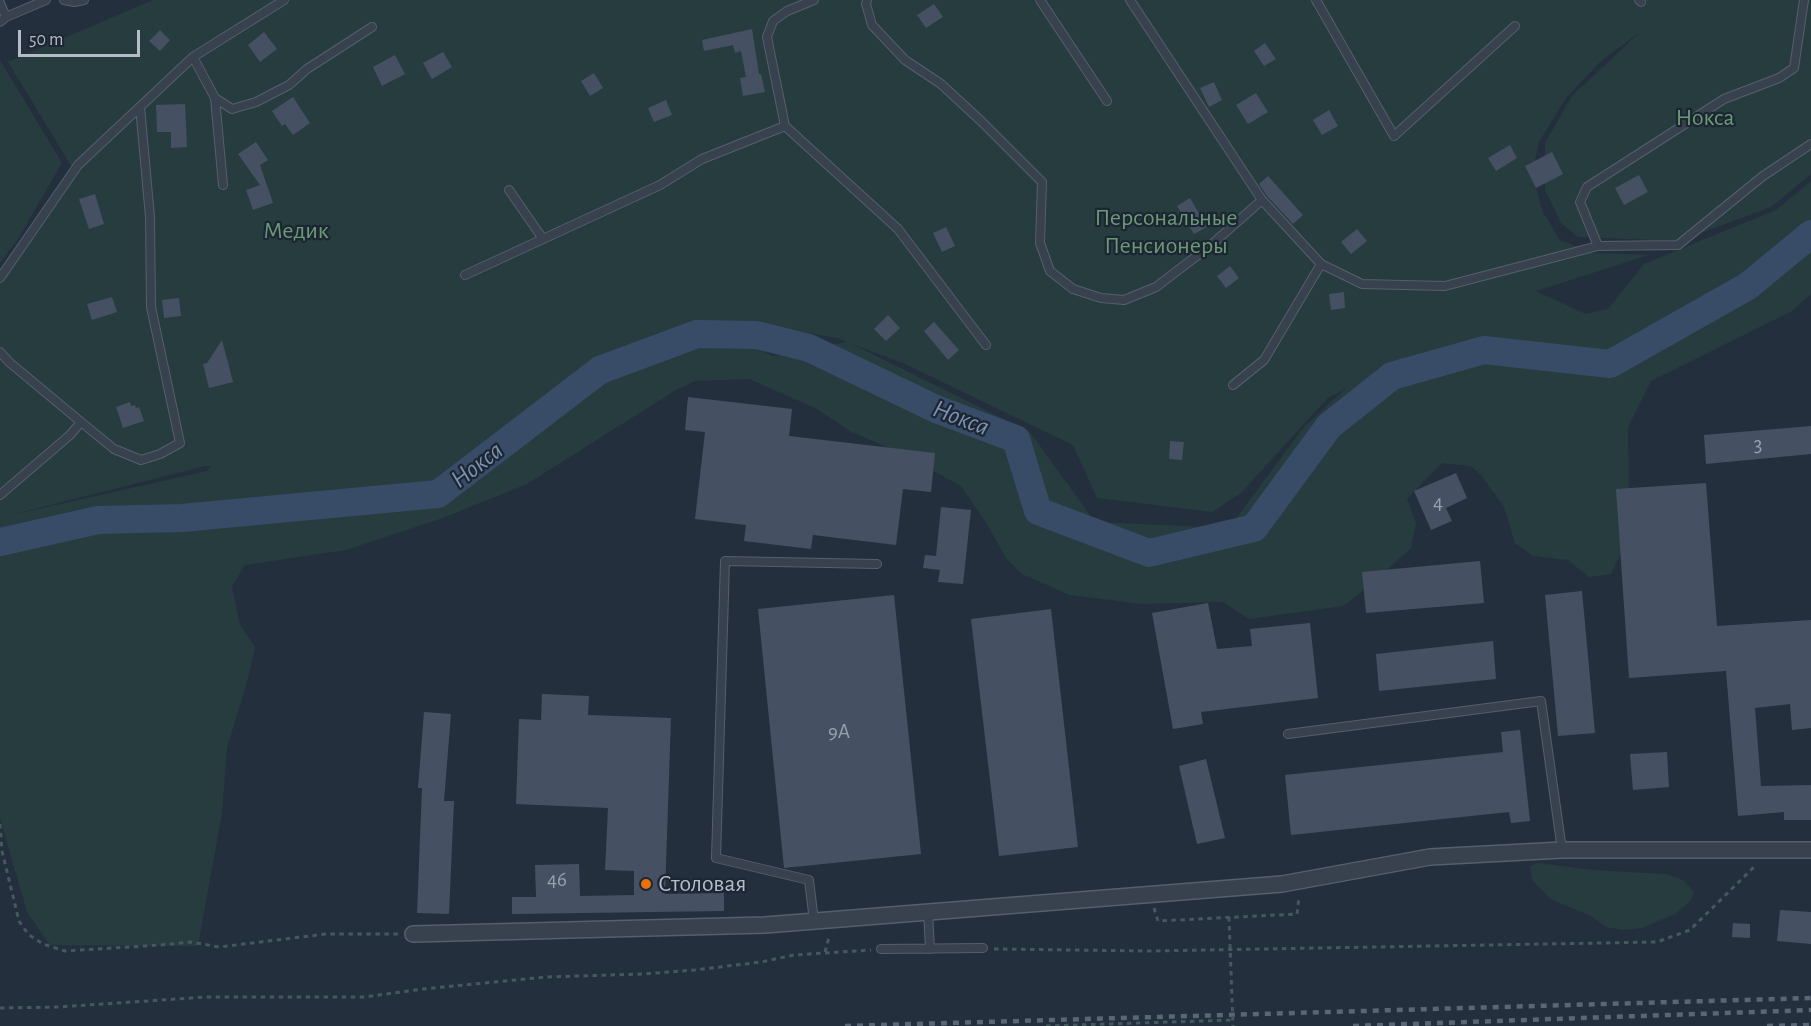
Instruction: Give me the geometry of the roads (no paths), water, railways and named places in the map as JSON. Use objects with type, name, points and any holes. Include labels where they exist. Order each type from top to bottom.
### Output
[{"type":"street","points":[[413,934],[765,926],[1282,884],[1430,856],[1562,850],[1811,850]]},
{"type":"lane","points":[[64,0],[74,2],[84,0]]},
{"type":"lane","points":[[0,278],[78,165],[193,57],[284,0]]},
{"type":"lane","points":[[814,0],[787,11],[773,21],[767,37],[785,126],[898,229],[986,345]]},
{"type":"lane","points":[[867,0],[872,25],[905,60],[941,84],[1042,182],[1040,243],[1050,271],[1073,289],[1101,298],[1124,300],[1156,287],[1211,245],[1262,200]]},
{"type":"lane","points":[[1040,0],[1107,101]]},
{"type":"lane","points":[[1130,0],[1262,200],[1321,264],[1362,284],[1445,286],[1598,246],[1678,244],[1763,176],[1811,144]]},
{"type":"lane","points":[[1316,0],[1394,136],[1515,26]]},
{"type":"lane","points":[[1598,246],[1580,202],[1587,187],[1724,99],[1779,78],[1794,68],[1804,0]]},
{"type":"lane","points":[[0,3],[3,19],[41,1]]},
{"type":"lane","points":[[215,98],[232,109],[256,102],[289,85],[307,69],[372,27]]},
{"type":"lane","points":[[193,57],[215,98],[223,185]]},
{"type":"lane","points":[[0,352],[114,449],[141,460],[160,454],[180,443],[151,307],[150,217],[140,107]]},
{"type":"lane","points":[[465,275],[660,185],[702,159],[785,126]]},
{"type":"lane","points":[[509,190],[543,239]]},
{"type":"lane","points":[[1233,385],[1264,360],[1321,264]]},
{"type":"lane","points":[[0,495],[70,435],[81,422]]},
{"type":"lane","points":[[814,921],[809,880],[716,858],[725,561],[877,564]]},
{"type":"lane","points":[[1288,734],[1541,701],[1562,850]]},
{"type":"lane","points":[[928,912],[930,949]]},
{"type":"lane","points":[[880,949],[983,948]]},
{"type":"waterway","name":"Нокса","points":[[0,542],[98,520],[182,518],[438,494],[600,370],[697,334],[757,335],[809,348],[936,409],[1016,439],[1038,511],[1149,553],[1254,528],[1329,426],[1392,376],[1484,350],[1610,364],[1748,286],[1811,234]]},
{"type":"railway","points":[[845,1026],[1811,998]]},
{"type":"railway","points":[[1353,1026],[1811,1010]]},
{"type":"railway","points":[[1767,1026],[1811,1025]]},
{"type":"place","name":"Столовая","points":[[646,884]]},
{"type":"park label","name":"Медик","points":[[296,231]]},
{"type":"park label","name":"Персональные Пенсионеры","points":[[1166,232]]}]
